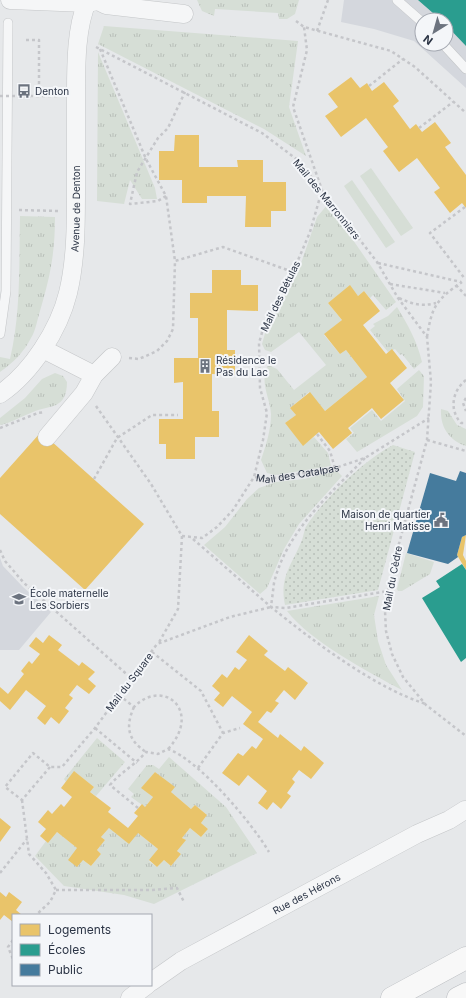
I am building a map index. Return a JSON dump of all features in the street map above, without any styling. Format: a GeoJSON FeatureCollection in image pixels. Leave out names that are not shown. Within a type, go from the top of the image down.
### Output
{"type":"FeatureCollection","features":[{"type":"Feature","properties":{"kind":"highway"},"geometry":{"type":"LineString","coordinates":[[392,998],[466,958]]}},
{"type":"Feature","properties":{"kind":"highway"},"geometry":{"type":"LineString","coordinates":[[458,998],[466,994]]}},
{"type":"Feature","properties":{"kind":"street"},"geometry":{"type":"LineString","coordinates":[[10,0],[98,1],[106,5],[184,14]]}},
{"type":"Feature","properties":{"kind":"street","name":"Avenue de Denton"},"geometry":{"type":"LineString","coordinates":[[0,394],[18,381],[43,349],[66,300],[74,255],[78,40],[87,2]]}},
{"type":"Feature","properties":{"kind":"street"},"geometry":{"type":"LineString","coordinates":[[43,349],[94,375]]}},
{"type":"Feature","properties":{"kind":"street"},"geometry":{"type":"LineString","coordinates":[[47,437],[84,393],[94,375],[112,357]]}},
{"type":"Feature","properties":{"kind":"street","name":"Rue des Hérons"},"geometry":{"type":"LineString","coordinates":[[152,981],[181,961],[417,834],[449,820],[465,810]]}},
{"type":"Feature","properties":{"kind":"street"},"geometry":{"type":"LineString","coordinates":[[130,998],[146,986]]}},
{"type":"Feature","properties":{"kind":"lane"},"geometry":{"type":"LineString","coordinates":[[397,0],[414,15]]}},
{"type":"Feature","properties":{"kind":"lane"},"geometry":{"type":"LineString","coordinates":[[0,334],[6,291],[8,23]]}},
{"type":"Feature","properties":{"kind":"lane"},"geometry":{"type":"LineString","coordinates":[[450,52],[466,69]]}},
{"type":"Feature","properties":{"kind":"path"},"geometry":{"type":"LineString","coordinates":[[317,30],[328,0]]}},
{"type":"Feature","properties":{"kind":"path"},"geometry":{"type":"LineString","coordinates":[[296,21],[304,27],[391,51],[415,67],[466,113]]}},
{"type":"Feature","properties":{"kind":"path"},"geometry":{"type":"LineString","coordinates":[[304,27],[307,50],[293,107],[322,190]]}},
{"type":"Feature","properties":{"kind":"path"},"geometry":{"type":"LineString","coordinates":[[26,40],[39,40],[38,96]]}},
{"type":"Feature","properties":{"kind":"path","name":"Mail des Marronniers"},"geometry":{"type":"LineString","coordinates":[[78,40],[100,49],[262,133],[299,161],[377,262],[398,298],[427,338],[432,382],[430,417]]}},
{"type":"Feature","properties":{"kind":"path"},"geometry":{"type":"LineString","coordinates":[[100,49],[146,159],[166,196],[175,261],[173,329],[167,342],[157,351],[139,359],[112,357]]}},
{"type":"Feature","properties":{"kind":"path"},"geometry":{"type":"LineString","coordinates":[[369,86],[403,59]]}},
{"type":"Feature","properties":{"kind":"path"},"geometry":{"type":"LineString","coordinates":[[166,196],[158,201],[130,204],[137,172],[158,138],[168,128],[185,92]]}},
{"type":"Feature","properties":{"kind":"path"},"geometry":{"type":"LineString","coordinates":[[0,96],[61,96]]}},
{"type":"Feature","properties":{"kind":"path"},"geometry":{"type":"LineString","coordinates":[[419,128],[453,102]]}},
{"type":"Feature","properties":{"kind":"path","name":"Mail des Bétulas"},"geometry":{"type":"LineString","coordinates":[[254,476],[263,440],[267,413],[260,388],[259,343],[265,323],[293,272],[310,232],[322,190]]}},
{"type":"Feature","properties":{"kind":"path"},"geometry":{"type":"LineString","coordinates":[[427,338],[431,314],[436,303],[446,293],[465,279],[430,233],[465,207]]}},
{"type":"Feature","properties":{"kind":"path"},"geometry":{"type":"LineString","coordinates":[[19,210],[56,210]]}},
{"type":"Feature","properties":{"kind":"path"},"geometry":{"type":"LineString","coordinates":[[175,261],[223,247],[293,272]]}},
{"type":"Feature","properties":{"kind":"path"},"geometry":{"type":"LineString","coordinates":[[377,262],[461,282]]}},
{"type":"Feature","properties":{"kind":"path"},"geometry":{"type":"LineString","coordinates":[[390,284],[446,293]]}},
{"type":"Feature","properties":{"kind":"path"},"geometry":{"type":"LineString","coordinates":[[456,286],[466,296]]}},
{"type":"Feature","properties":{"kind":"path"},"geometry":{"type":"LineString","coordinates":[[398,298],[411,304],[425,306],[436,303]]}},
{"type":"Feature","properties":{"kind":"path"},"geometry":{"type":"LineString","coordinates":[[466,380],[454,396],[453,408],[456,418],[461,423],[466,423]]}},
{"type":"Feature","properties":{"kind":"path"},"geometry":{"type":"LineString","coordinates":[[84,393],[98,409],[117,438],[151,484],[182,536],[178,609],[157,644]]}},
{"type":"Feature","properties":{"kind":"path"},"geometry":{"type":"LineString","coordinates":[[466,398],[463,404],[466,411]]}},
{"type":"Feature","properties":{"kind":"path"},"geometry":{"type":"LineString","coordinates":[[0,428],[38,413],[50,412]]}},
{"type":"Feature","properties":{"kind":"path"},"geometry":{"type":"LineString","coordinates":[[94,479],[117,438],[152,415],[178,415]]}},
{"type":"Feature","properties":{"kind":"path","name":"Mail des Catalpas"},"geometry":{"type":"LineString","coordinates":[[182,536],[202,538],[217,527],[233,510],[254,476],[268,479],[336,468],[365,458],[430,417]]}},
{"type":"Feature","properties":{"kind":"path","name":"Mail du Cèdre"},"geometry":{"type":"LineString","coordinates":[[430,417],[427,440],[397,551],[388,591],[385,611],[386,630],[392,654],[402,677],[426,705],[466,736]]}},
{"type":"Feature","properties":{"kind":"path"},"geometry":{"type":"LineString","coordinates":[[317,434],[330,452],[336,468]]}},
{"type":"Feature","properties":{"kind":"path"},"geometry":{"type":"LineString","coordinates":[[427,440],[466,451]]}},
{"type":"Feature","properties":{"kind":"path"},"geometry":{"type":"LineString","coordinates":[[271,607],[274,583],[291,544],[304,524],[365,458]]}},
{"type":"Feature","properties":{"kind":"path"},"geometry":{"type":"LineString","coordinates":[[192,538],[271,607],[353,667],[405,698],[426,705]]}},
{"type":"Feature","properties":{"kind":"path"},"geometry":{"type":"LineString","coordinates":[[0,550],[5,561],[24,583],[131,678]]}},
{"type":"Feature","properties":{"kind":"path","name":"Mail du Square"},"geometry":{"type":"LineString","coordinates":[[50,766],[62,767],[95,728],[157,644],[230,618],[271,607],[286,608],[388,591]]}},
{"type":"Feature","properties":{"kind":"path"},"geometry":{"type":"LineString","coordinates":[[152,652],[201,691],[223,733]]}},
{"type":"Feature","properties":{"kind":"path"},"geometry":{"type":"LineString","coordinates":[[119,695],[134,707]]}},
{"type":"Feature","properties":{"kind":"path"},"geometry":{"type":"LineString","coordinates":[[158,695],[166,696],[179,708],[183,717],[182,728],[178,738],[168,749],[158,754],[146,752],[135,745],[130,736],[130,716],[134,707],[142,699],[158,695]]}},
{"type":"Feature","properties":{"kind":"path"},"geometry":{"type":"LineString","coordinates":[[95,728],[136,763]]}},
{"type":"Feature","properties":{"kind":"path"},"geometry":{"type":"LineString","coordinates":[[198,768],[223,733],[240,728]]}},
{"type":"Feature","properties":{"kind":"path"},"geometry":{"type":"LineString","coordinates":[[168,749],[179,752],[198,768],[249,825],[269,852]]}},
{"type":"Feature","properties":{"kind":"path"},"geometry":{"type":"LineString","coordinates":[[138,808],[110,785],[122,772],[136,763],[146,752]]}},
{"type":"Feature","properties":{"kind":"path"},"geometry":{"type":"LineString","coordinates":[[5,786],[33,753],[50,766],[22,800]]}},
{"type":"Feature","properties":{"kind":"path"},"geometry":{"type":"LineString","coordinates":[[0,786],[5,786],[22,800],[29,854],[46,873],[56,890]]}},
{"type":"Feature","properties":{"kind":"path"},"geometry":{"type":"LineString","coordinates":[[0,873],[27,839]]}},
{"type":"Feature","properties":{"kind":"path"},"geometry":{"type":"LineString","coordinates":[[56,890],[151,890],[177,888],[184,902]]}},
{"type":"Feature","properties":{"kind":"path"},"geometry":{"type":"LineString","coordinates":[[37,914],[50,902],[56,890]]}},
{"type":"Feature","properties":{"kind":"path"},"geometry":{"type":"LineString","coordinates":[[12,942],[8,948],[12,957]]}},
{"type":"Feature","properties":{"kind":"shaded area"},"geometry":{"type":"Polygon","coordinates":[[[344,0],[466,0],[466,88],[426,52],[454,52],[454,12],[414,12],[414,41],[374,29],[341,22],[344,0]]]}},
{"type":"Feature","properties":{"kind":"shaded area","name":"École maternelle Les Sorbiers"},"geometry":{"type":"Polygon","coordinates":[[[0,558],[3,566],[23,587],[51,612],[19,650],[0,650],[0,558]]]}},
{"type":"Feature","properties":{"kind":"green space"},"geometry":{"type":"Polygon","coordinates":[[[197,0],[299,0],[295,14],[287,19],[279,19],[278,13],[215,9],[214,16],[202,11],[197,0]]]}},
{"type":"Feature","properties":{"kind":"green space"},"geometry":{"type":"Polygon","coordinates":[[[104,26],[298,41],[289,107],[306,156],[264,129],[98,44],[104,26]]]}},
{"type":"Feature","properties":{"kind":"green space"},"geometry":{"type":"Polygon","coordinates":[[[98,52],[155,188],[157,199],[142,199],[130,180],[124,204],[97,201],[98,52]]]}},
{"type":"Feature","properties":{"kind":"green space"},"geometry":{"type":"Polygon","coordinates":[[[371,168],[413,228],[401,236],[360,176],[371,168]]]}},
{"type":"Feature","properties":{"kind":"green space"},"geometry":{"type":"Polygon","coordinates":[[[352,180],[395,242],[386,248],[344,186],[352,180]]]}},
{"type":"Feature","properties":{"kind":"green space"},"geometry":{"type":"Polygon","coordinates":[[[328,204],[396,302],[386,310],[373,295],[370,298],[364,291],[358,296],[350,286],[328,303],[342,320],[324,335],[340,354],[346,350],[367,377],[325,411],[309,392],[290,408],[296,415],[285,423],[303,445],[314,437],[328,453],[331,466],[275,475],[267,473],[261,460],[268,437],[271,420],[265,383],[268,365],[277,369],[294,390],[326,365],[299,332],[271,352],[265,350],[262,344],[266,330],[299,269],[317,217],[328,204]]]}},
{"type":"Feature","properties":{"kind":"green space"},"geometry":{"type":"Polygon","coordinates":[[[20,216],[55,217],[53,254],[47,287],[33,335],[18,357],[0,372],[0,357],[10,359],[14,342],[19,288],[20,216]]]}},
{"type":"Feature","properties":{"kind":"green space"},"geometry":{"type":"Polygon","coordinates":[[[397,307],[412,333],[420,354],[422,362],[414,369],[402,354],[400,355],[395,349],[388,352],[370,330],[375,326],[373,324],[388,316],[397,307]]]}},
{"type":"Feature","properties":{"kind":"green space"},"geometry":{"type":"Polygon","coordinates":[[[419,370],[424,376],[423,407],[417,416],[357,452],[346,439],[354,433],[350,428],[372,410],[381,421],[405,401],[397,389],[419,370]]]}},
{"type":"Feature","properties":{"kind":"green space"},"geometry":{"type":"Polygon","coordinates":[[[55,373],[63,376],[67,382],[64,398],[60,402],[51,407],[33,412],[0,425],[0,418],[25,398],[42,379],[55,373]]]}},
{"type":"Feature","properties":{"kind":"green space"},"geometry":{"type":"Polygon","coordinates":[[[441,409],[448,411],[457,425],[466,429],[466,446],[455,440],[447,432],[442,422],[441,409]]]}},
{"type":"Feature","properties":{"kind":"green space"},"geometry":{"type":"Polygon","coordinates":[[[393,445],[415,452],[378,590],[285,605],[285,579],[307,525],[324,503],[346,480],[370,460],[393,445]]]}},
{"type":"Feature","properties":{"kind":"green space"},"geometry":{"type":"Polygon","coordinates":[[[337,471],[342,476],[299,524],[284,549],[267,588],[260,594],[204,545],[225,527],[247,499],[259,488],[276,482],[304,479],[337,471]]]}},
{"type":"Feature","properties":{"kind":"green space"},"geometry":{"type":"Polygon","coordinates":[[[406,553],[434,562],[430,574],[402,591],[398,591],[397,589],[406,553]]]}},
{"type":"Feature","properties":{"kind":"green space"},"geometry":{"type":"Polygon","coordinates":[[[379,596],[374,615],[378,641],[386,665],[402,690],[340,655],[310,633],[287,611],[379,596]]]}},
{"type":"Feature","properties":{"kind":"green space"},"geometry":{"type":"Polygon","coordinates":[[[97,738],[125,762],[96,796],[90,792],[94,787],[75,772],[66,782],[64,779],[97,738]]]}},
{"type":"Feature","properties":{"kind":"green space"},"geometry":{"type":"Polygon","coordinates":[[[169,757],[226,807],[257,853],[154,904],[124,895],[64,886],[35,856],[46,841],[48,843],[57,832],[77,848],[83,860],[91,866],[101,854],[97,850],[105,840],[101,837],[109,828],[138,833],[158,849],[149,861],[157,867],[164,860],[171,866],[181,854],[177,851],[185,840],[182,838],[190,828],[201,837],[208,829],[201,823],[207,815],[195,805],[191,809],[171,792],[174,787],[155,772],[142,788],[153,797],[145,807],[131,797],[134,794],[128,789],[147,765],[153,765],[159,769],[169,757]]]}},
{"type":"Feature","properties":{"kind":"building: Logements"},"geometry":{"type":"Polygon","coordinates":[[[351,77],[360,88],[367,83],[372,91],[384,82],[399,101],[393,106],[410,129],[416,124],[422,132],[435,122],[451,143],[445,147],[466,175],[466,208],[462,203],[450,213],[434,192],[440,188],[417,158],[399,172],[383,151],[388,147],[366,118],[341,137],[325,116],[338,107],[328,94],[351,77]]]}},
{"type":"Feature","properties":{"kind":"building: Logements"},"geometry":{"type":"Polygon","coordinates":[[[175,135],[199,135],[199,167],[238,167],[237,160],[263,160],[263,182],[286,182],[286,211],[271,211],[271,227],[245,227],[246,196],[207,196],[207,203],[182,203],[182,180],[159,180],[159,151],[174,151],[175,135]]]}},
{"type":"Feature","properties":{"kind":"building: Logements","name":"Résidence le Pas du Lac"},"geometry":{"type":"Polygon","coordinates":[[[212,270],[241,270],[241,285],[258,285],[258,311],[227,310],[227,350],[235,350],[235,375],[212,374],[212,411],[219,411],[219,437],[195,437],[195,459],[166,459],[166,444],[159,444],[159,419],[183,419],[183,382],[174,383],[174,358],[198,358],[198,318],[190,318],[190,293],[212,293],[212,270]]]}},
{"type":"Feature","properties":{"kind":"building: Logements"},"geometry":{"type":"Polygon","coordinates":[[[350,285],[358,296],[364,291],[380,311],[363,325],[386,354],[392,349],[407,368],[390,383],[404,400],[381,419],[372,408],[348,428],[352,433],[333,449],[319,432],[303,446],[285,423],[296,415],[290,408],[310,392],[325,411],[367,377],[346,350],[340,354],[324,334],[342,320],[328,303],[350,285]]]}},
{"type":"Feature","properties":{"kind":"building: Logements"},"geometry":{"type":"Polygon","coordinates":[[[41,432],[144,524],[85,590],[0,514],[0,478],[41,432]]]}},
{"type":"Feature","properties":{"kind":"building: Logements"},"geometry":{"type":"Polygon","coordinates":[[[466,535],[463,555],[466,561],[466,570],[457,555],[462,537],[466,535]]]}},
{"type":"Feature","properties":{"kind":"building: Logements"},"geometry":{"type":"Polygon","coordinates":[[[49,635],[62,645],[58,650],[79,666],[82,662],[95,672],[88,679],[96,686],[89,694],[77,685],[69,695],[73,698],[65,708],[69,711],[59,724],[51,717],[45,725],[37,718],[46,706],[26,690],[10,710],[0,701],[0,687],[8,694],[24,674],[21,671],[29,661],[32,664],[40,654],[29,646],[36,637],[43,643],[49,635]]]}},
{"type":"Feature","properties":{"kind":"building: Logements"},"geometry":{"type":"Polygon","coordinates":[[[249,635],[268,651],[264,655],[285,671],[288,667],[308,683],[295,700],[284,690],[275,701],[279,703],[271,713],[267,711],[258,722],[278,738],[280,734],[301,751],[304,746],[324,763],[311,779],[299,770],[292,779],[295,782],[287,793],[291,796],[281,809],[273,802],[267,810],[258,803],[267,791],[248,775],[239,786],[222,773],[238,753],[243,756],[252,746],[256,749],[263,739],[243,724],[252,712],[232,696],[223,707],[214,700],[220,693],[212,686],[222,674],[227,678],[235,667],[239,670],[247,660],[236,652],[249,635]]]}},
{"type":"Feature","properties":{"kind":"building: Logements"},"geometry":{"type":"Polygon","coordinates":[[[74,771],[94,787],[90,792],[111,808],[108,812],[128,828],[138,816],[134,813],[142,804],[145,807],[153,797],[141,788],[155,772],[175,787],[171,792],[191,809],[195,805],[207,815],[201,823],[208,829],[201,837],[190,828],[182,838],[186,840],[177,851],[181,854],[171,866],[164,860],[157,867],[149,860],[158,849],[138,833],[129,844],[109,828],[101,837],[105,840],[97,850],[101,854],[91,866],[83,860],[77,867],[68,860],[77,848],[57,832],[48,843],[40,836],[46,829],[38,822],[48,810],[52,814],[61,804],[64,807],[72,797],[61,788],[74,771]]]}},
{"type":"Feature","properties":{"kind":"building: Logements"},"geometry":{"type":"Polygon","coordinates":[[[0,818],[11,827],[0,842],[0,818]]]}},
{"type":"Feature","properties":{"kind":"building: Logements"},"geometry":{"type":"Polygon","coordinates":[[[0,892],[6,897],[9,892],[22,902],[16,910],[21,914],[12,914],[12,921],[4,915],[0,920],[0,892]]]}},
{"type":"Feature","properties":{"kind":"building: Écoles"},"geometry":{"type":"Polygon","coordinates":[[[418,0],[466,0],[466,46],[454,33],[454,12],[432,12],[418,0]]]}},
{"type":"Feature","properties":{"kind":"building: Écoles"},"geometry":{"type":"Polygon","coordinates":[[[462,564],[466,570],[466,658],[461,662],[422,598],[440,587],[436,581],[462,564]]]}},
{"type":"Feature","properties":{"kind":"building: Public","name":"Maison de quartier Henri Matisse"},"geometry":{"type":"Polygon","coordinates":[[[460,471],[466,473],[466,535],[462,537],[457,555],[458,557],[448,564],[407,553],[430,473],[456,481],[460,471]]]}},
{"type":"Feature","properties":{"kind":"place","name":"Denton"},"geometry":{"type":"Point","coordinates":[24,91]}},
{"type":"Feature","properties":{"kind":"place","name":"Résidence le Pas du Lac"},"geometry":{"type":"Point","coordinates":[205,366]}},
{"type":"Feature","properties":{"kind":"place","name":"Maison de quartier Henri Matisse"},"geometry":{"type":"Point","coordinates":[441,520]}},
{"type":"Feature","properties":{"kind":"place","name":"École maternelle Les Sorbiers"},"geometry":{"type":"Point","coordinates":[19,599]}}]}
